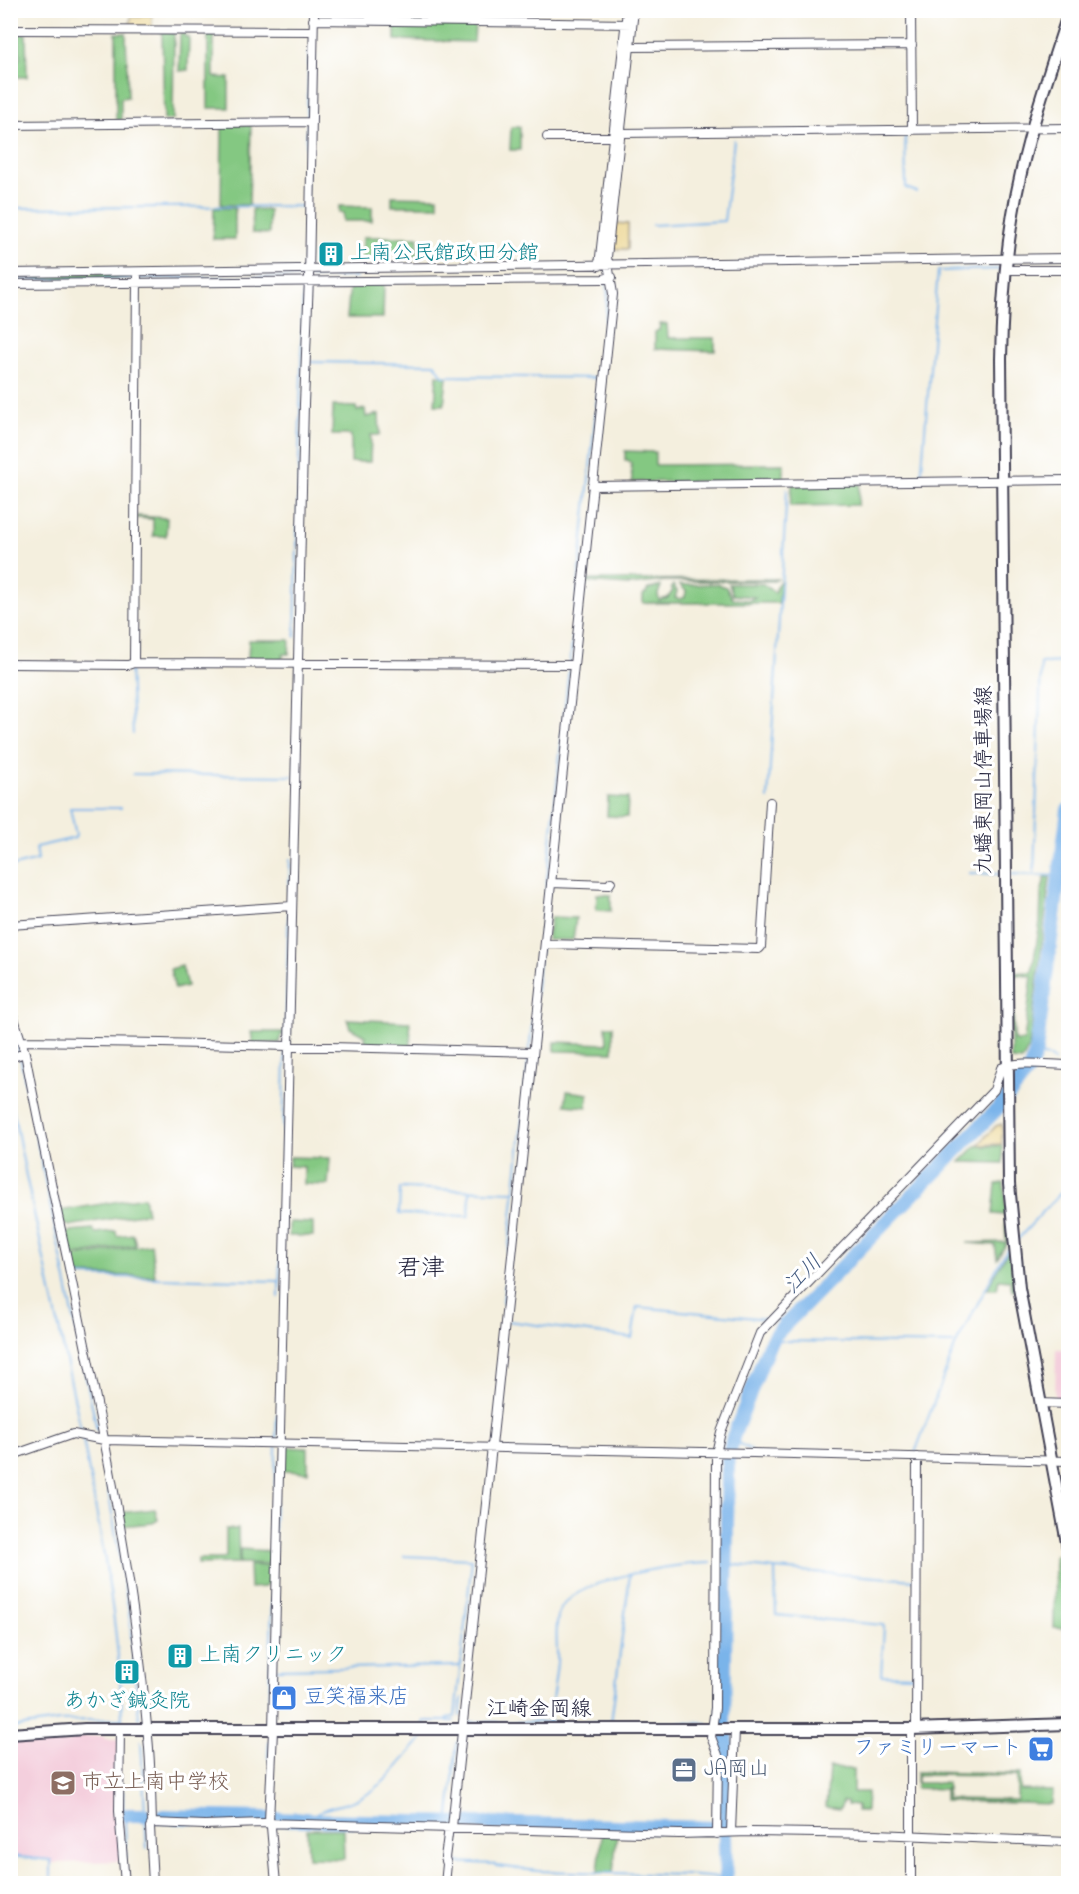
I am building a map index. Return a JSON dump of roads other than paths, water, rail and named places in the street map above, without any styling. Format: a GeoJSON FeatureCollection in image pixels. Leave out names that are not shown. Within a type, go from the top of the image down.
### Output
{"type":"FeatureCollection","features":[{"type":"Feature","properties":{"kind":"main road","name":"九蟠東岡山停車場線"},"geometry":{"type":"LineString","coordinates":[[1068,15],[1032,128],[1020,175],[1007,265],[1002,324],[1006,1070],[1009,1184],[1016,1263],[1068,1548]]}},
{"type":"Feature","properties":{"kind":"main road","name":"江崎金岡線"},"geometry":{"type":"LineString","coordinates":[[10,1734],[54,1730],[120,1729],[914,1729],[1068,1724]]}},
{"type":"Feature","properties":{"kind":"street"},"geometry":{"type":"LineString","coordinates":[[276,1884],[269,1821],[273,1730],[277,1444],[296,664],[309,276],[311,31],[314,10]]}},
{"type":"Feature","properties":{"kind":"street"},"geometry":{"type":"LineString","coordinates":[[618,136],[630,48],[627,10]]}},
{"type":"Feature","properties":{"kind":"street"},"geometry":{"type":"LineString","coordinates":[[445,1884],[447,1864],[445,1857],[452,1825],[463,1730],[530,1052],[551,883],[571,665],[613,294],[602,272],[607,257],[629,24],[634,10]]}},
{"type":"Feature","properties":{"kind":"street"},"geometry":{"type":"LineString","coordinates":[[911,10],[912,128]]}},
{"type":"Feature","properties":{"kind":"street"},"geometry":{"type":"LineString","coordinates":[[313,20],[629,24]]}},
{"type":"Feature","properties":{"kind":"street"},"geometry":{"type":"LineString","coordinates":[[10,30],[311,31]]}},
{"type":"Feature","properties":{"kind":"street"},"geometry":{"type":"LineString","coordinates":[[630,48],[910,45]]}},
{"type":"Feature","properties":{"kind":"street"},"geometry":{"type":"LineString","coordinates":[[10,124],[309,122]]}},
{"type":"Feature","properties":{"kind":"street"},"geometry":{"type":"LineString","coordinates":[[547,137],[912,128],[1068,128]]}},
{"type":"Feature","properties":{"kind":"street"},"geometry":{"type":"LineString","coordinates":[[10,273],[137,277],[602,272],[1007,265],[1068,258]]}},
{"type":"Feature","properties":{"kind":"street"},"geometry":{"type":"LineString","coordinates":[[1007,265],[1068,270]]}},
{"type":"Feature","properties":{"kind":"street"},"geometry":{"type":"LineString","coordinates":[[10,284],[137,277],[602,272]]}},
{"type":"Feature","properties":{"kind":"street"},"geometry":{"type":"LineString","coordinates":[[134,663],[137,277]]}},
{"type":"Feature","properties":{"kind":"street"},"geometry":{"type":"LineString","coordinates":[[592,486],[1068,480]]}},
{"type":"Feature","properties":{"kind":"street"},"geometry":{"type":"LineString","coordinates":[[10,664],[571,665]]}},
{"type":"Feature","properties":{"kind":"street"},"geometry":{"type":"LineString","coordinates":[[544,944],[759,949],[761,947],[770,802]]}},
{"type":"Feature","properties":{"kind":"street"},"geometry":{"type":"LineString","coordinates":[[551,883],[609,885],[611,882]]}},
{"type":"Feature","properties":{"kind":"street"},"geometry":{"type":"LineString","coordinates":[[10,926],[290,906]]}},
{"type":"Feature","properties":{"kind":"street"},"geometry":{"type":"LineString","coordinates":[[10,1006],[22,1041],[19,1055],[93,1383],[130,1586],[147,1729],[153,1823],[150,1827],[153,1884]]}},
{"type":"Feature","properties":{"kind":"street"},"geometry":{"type":"LineString","coordinates":[[22,1041],[530,1052]]}},
{"type":"Feature","properties":{"kind":"street"},"geometry":{"type":"LineString","coordinates":[[717,1830],[718,1755],[711,1737],[714,1730],[718,1453],[720,1432],[760,1333],[994,1090],[1001,1068],[1006,1070],[1022,1064],[1068,1065]]}},
{"type":"Feature","properties":{"kind":"street"},"geometry":{"type":"LineString","coordinates":[[1040,1403],[1068,1404]]}},
{"type":"Feature","properties":{"kind":"street"},"geometry":{"type":"LineString","coordinates":[[10,1456],[73,1434],[104,1440],[1068,1461]]}},
{"type":"Feature","properties":{"kind":"street"},"geometry":{"type":"LineString","coordinates":[[911,1884],[917,1457]]}},
{"type":"Feature","properties":{"kind":"street"},"geometry":{"type":"LineString","coordinates":[[120,1729],[119,1812],[125,1884]]}},
{"type":"Feature","properties":{"kind":"street"},"geometry":{"type":"LineString","coordinates":[[731,1832],[734,1729]]}},
{"type":"Feature","properties":{"kind":"street"},"geometry":{"type":"LineString","coordinates":[[153,1823],[269,1821],[378,1827],[452,1825],[717,1830],[1068,1842]]}},
{"type":"Feature","properties":{"kind":"waterway"},"geometry":{"type":"LineString","coordinates":[[307,119],[309,52]]}},
{"type":"Feature","properties":{"kind":"waterway"},"geometry":{"type":"LineString","coordinates":[[304,265],[307,124]]}},
{"type":"Feature","properties":{"kind":"waterway"},"geometry":{"type":"LineString","coordinates":[[905,133],[906,188],[917,192]]}},
{"type":"Feature","properties":{"kind":"waterway"},"geometry":{"type":"LineString","coordinates":[[652,225],[724,221],[734,140]]}},
{"type":"Feature","properties":{"kind":"waterway"},"geometry":{"type":"LineString","coordinates":[[10,208],[305,206]]}},
{"type":"Feature","properties":{"kind":"waterway"},"geometry":{"type":"LineString","coordinates":[[921,480],[938,271],[1001,269]]}},
{"type":"Feature","properties":{"kind":"waterway"},"geometry":{"type":"LineString","coordinates":[[139,278],[356,277]]}},
{"type":"Feature","properties":{"kind":"waterway"},"geometry":{"type":"LineString","coordinates":[[10,280],[134,278]]}},
{"type":"Feature","properties":{"kind":"waterway"},"geometry":{"type":"LineString","coordinates":[[570,663],[608,293],[605,281]]}},
{"type":"Feature","properties":{"kind":"waterway"},"geometry":{"type":"LineString","coordinates":[[295,637],[303,286]]}},
{"type":"Feature","properties":{"kind":"waterway"},"geometry":{"type":"LineString","coordinates":[[309,362],[435,364],[443,376],[599,378]]}},
{"type":"Feature","properties":{"kind":"waterway"},"geometry":{"type":"LineString","coordinates":[[768,799],[787,489]]}},
{"type":"Feature","properties":{"kind":"waterway"},"geometry":{"type":"LineString","coordinates":[[1060,876],[1034,875],[1041,663],[1068,662]]}},
{"type":"Feature","properties":{"kind":"waterway"},"geometry":{"type":"LineString","coordinates":[[130,668],[133,734]]}},
{"type":"Feature","properties":{"kind":"waterway"},"geometry":{"type":"LineString","coordinates":[[503,1304],[569,668]]}},
{"type":"Feature","properties":{"kind":"waterway"},"geometry":{"type":"LineString","coordinates":[[133,774],[292,776]]}},
{"type":"Feature","properties":{"kind":"waterway"},"geometry":{"type":"LineString","coordinates":[[10,867],[38,860],[36,847],[75,838],[70,808],[121,808]]}},
{"type":"Feature","properties":{"kind":"waterway","name":"江川"},"geometry":{"type":"LineString","coordinates":[[725,1830],[727,1740],[724,1723],[728,1459],[733,1437],[775,1335],[1003,1103],[1029,1070],[1036,1052],[1068,810]]}},
{"type":"Feature","properties":{"kind":"waterway"},"geometry":{"type":"LineString","coordinates":[[279,1297],[290,859]]}},
{"type":"Feature","properties":{"kind":"waterway"},"geometry":{"type":"LineString","coordinates":[[969,873],[1001,874]]}},
{"type":"Feature","properties":{"kind":"waterway"},"geometry":{"type":"LineString","coordinates":[[1010,874],[1034,875]]}},
{"type":"Feature","properties":{"kind":"waterway"},"geometry":{"type":"LineString","coordinates":[[10,1024],[19,1051],[97,1430]]}},
{"type":"Feature","properties":{"kind":"waterway"},"geometry":{"type":"LineString","coordinates":[[1035,1055],[1050,1057],[1054,1061]]}},
{"type":"Feature","properties":{"kind":"waterway"},"geometry":{"type":"LineString","coordinates":[[10,1095],[82,1434]]}},
{"type":"Feature","properties":{"kind":"waterway"},"geometry":{"type":"LineString","coordinates":[[1017,1240],[1068,1185]]}},
{"type":"Feature","properties":{"kind":"waterway"},"geometry":{"type":"LineString","coordinates":[[470,1190],[469,1216],[399,1214],[400,1188],[514,1192]]}},
{"type":"Feature","properties":{"kind":"waterway"},"geometry":{"type":"LineString","coordinates":[[915,1453],[955,1346],[1009,1249]]}},
{"type":"Feature","properties":{"kind":"waterway"},"geometry":{"type":"LineString","coordinates":[[73,1276],[280,1281]]}},
{"type":"Feature","properties":{"kind":"waterway"},"geometry":{"type":"LineString","coordinates":[[508,1321],[632,1338],[637,1307],[768,1319]]}},
{"type":"Feature","properties":{"kind":"waterway"},"geometry":{"type":"LineString","coordinates":[[777,1320],[789,1321]]}},
{"type":"Feature","properties":{"kind":"waterway"},"geometry":{"type":"LineString","coordinates":[[771,1341],[783,1341]]}},
{"type":"Feature","properties":{"kind":"waterway"},"geometry":{"type":"LineString","coordinates":[[786,1341],[953,1344]]}},
{"type":"Feature","properties":{"kind":"waterway"},"geometry":{"type":"LineString","coordinates":[[276,1441],[277,1414]]}},
{"type":"Feature","properties":{"kind":"waterway"},"geometry":{"type":"LineString","coordinates":[[83,1439],[113,1615],[122,1721]]}},
{"type":"Feature","properties":{"kind":"waterway"},"geometry":{"type":"LineString","coordinates":[[732,1440],[751,1450]]}},
{"type":"Feature","properties":{"kind":"waterway"},"geometry":{"type":"LineString","coordinates":[[269,1717],[276,1447]]}},
{"type":"Feature","properties":{"kind":"waterway"},"geometry":{"type":"LineString","coordinates":[[101,1449],[129,1612],[139,1718]]}},
{"type":"Feature","properties":{"kind":"waterway"},"geometry":{"type":"LineString","coordinates":[[404,1556],[472,1559],[455,1717],[447,1718],[448,1721]]}},
{"type":"Feature","properties":{"kind":"waterway"},"geometry":{"type":"LineString","coordinates":[[549,1723],[557,1663],[556,1631],[559,1613],[567,1601],[583,1590],[627,1575],[675,1566],[711,1563]]}},
{"type":"Feature","properties":{"kind":"waterway","name":"江川"},"geometry":{"type":"LineString","coordinates":[[720,1563],[727,1563]]}},
{"type":"Feature","properties":{"kind":"waterway"},"geometry":{"type":"LineString","coordinates":[[727,1564],[775,1569],[776,1615],[883,1625],[881,1675],[914,1676]]}},
{"type":"Feature","properties":{"kind":"waterway"},"geometry":{"type":"LineString","coordinates":[[775,1569],[915,1580]]}},
{"type":"Feature","properties":{"kind":"waterway"},"geometry":{"type":"LineString","coordinates":[[611,1723],[630,1574]]}},
{"type":"Feature","properties":{"kind":"waterway"},"geometry":{"type":"LineString","coordinates":[[276,1669],[459,1666]]}},
{"type":"Feature","properties":{"kind":"waterway"},"geometry":{"type":"LineString","coordinates":[[460,1716],[462,1698]]}},
{"type":"Feature","properties":{"kind":"waterway"},"geometry":{"type":"LineString","coordinates":[[10,1728],[59,1721],[122,1719]]}},
{"type":"Feature","properties":{"kind":"waterway"},"geometry":{"type":"LineString","coordinates":[[424,1725],[424,1721],[454,1721]]}},
{"type":"Feature","properties":{"kind":"waterway"},"geometry":{"type":"LineString","coordinates":[[470,1722],[707,1723]]}},
{"type":"Feature","properties":{"kind":"waterway","name":"江川"},"geometry":{"type":"LineString","coordinates":[[717,1722],[724,1723]]}},
{"type":"Feature","properties":{"kind":"waterway"},"geometry":{"type":"LineString","coordinates":[[294,1812],[315,1814],[351,1802],[371,1792],[387,1778],[422,1737]]}},
{"type":"Feature","properties":{"kind":"waterway"},"geometry":{"type":"LineString","coordinates":[[141,1741],[147,1849]]}},
{"type":"Feature","properties":{"kind":"waterway"},"geometry":{"type":"LineString","coordinates":[[268,1758],[269,1742]]}},
{"type":"Feature","properties":{"kind":"waterway"},"geometry":{"type":"LineString","coordinates":[[448,1825],[457,1742]]}},
{"type":"Feature","properties":{"kind":"waterway"},"geometry":{"type":"LineString","coordinates":[[123,1792],[123,1809],[127,1815],[125,1822],[126,1857]]}},
{"type":"Feature","properties":{"kind":"waterway"},"geometry":{"type":"LineString","coordinates":[[159,1810],[266,1812]]}},
{"type":"Feature","properties":{"kind":"waterway"},"geometry":{"type":"LineString","coordinates":[[127,1815],[147,1815]]}},
{"type":"Feature","properties":{"kind":"waterway"},"geometry":{"type":"LineString","coordinates":[[161,1817],[725,1828]]}},
{"type":"Feature","properties":{"kind":"waterway","name":"江川"},"geometry":{"type":"LineString","coordinates":[[725,1836],[726,1884]]}},
{"type":"Feature","properties":{"kind":"waterway"},"geometry":{"type":"LineString","coordinates":[[10,1856],[51,1860],[51,1884]]}},
{"type":"Feature","properties":{"kind":"waterway"},"geometry":{"type":"LineString","coordinates":[[451,1862],[495,1864],[496,1866],[538,1871],[721,1878]]}},
{"type":"Feature","properties":{"kind":"place","name":"上南公民館政田分館"},"geometry":{"type":"Point","coordinates":[331,254]}},
{"type":"Feature","properties":{"kind":"place","name":"上南クリニック"},"geometry":{"type":"Point","coordinates":[180,1656]}},
{"type":"Feature","properties":{"kind":"place","name":"あかぎ鍼灸院"},"geometry":{"type":"Point","coordinates":[127,1672]}},
{"type":"Feature","properties":{"kind":"place","name":"豆笑福来店"},"geometry":{"type":"Point","coordinates":[284,1698]}},
{"type":"Feature","properties":{"kind":"place","name":"ファミリーマート"},"geometry":{"type":"Point","coordinates":[1041,1749]}},
{"type":"Feature","properties":{"kind":"place","name":"JA岡山"},"geometry":{"type":"Point","coordinates":[684,1770]}},
{"type":"Feature","properties":{"kind":"place","name":"市立上南中学校"},"geometry":{"type":"Point","coordinates":[63,1783]}},
{"type":"Feature","properties":{"kind":"district","name":"君津"},"geometry":{"type":"Point","coordinates":[421,1269]}}]}
